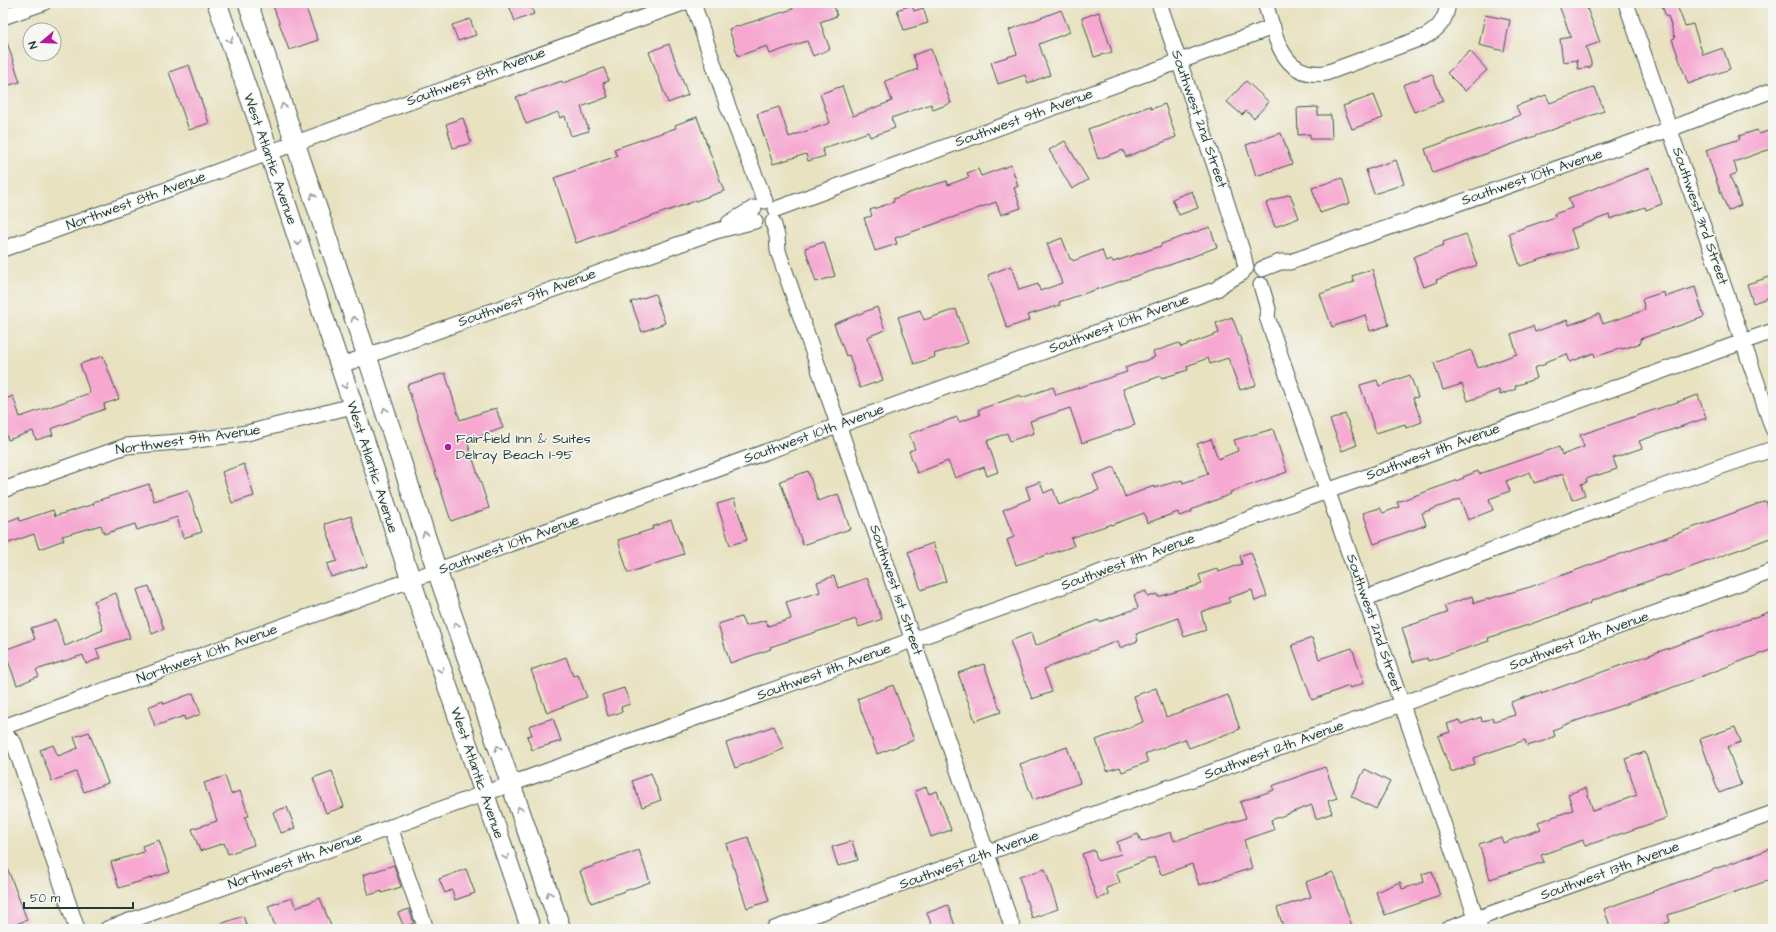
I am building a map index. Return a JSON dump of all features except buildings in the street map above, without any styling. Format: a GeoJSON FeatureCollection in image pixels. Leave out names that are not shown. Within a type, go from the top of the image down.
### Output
{"type":"FeatureCollection","features":[{"type":"Feature","properties":{"kind":"main road","name":"West Atlantic Avenue"},"geometry":{"type":"LineString","coordinates":[[217,3],[269,152],[410,580],[531,929]]}},
{"type":"Feature","properties":{"kind":"main road","name":"West Atlantic Avenue"},"geometry":{"type":"LineString","coordinates":[[248,3],[367,356],[437,571],[561,929]]}},
{"type":"Feature","properties":{"kind":"street"},"geometry":{"type":"LineString","coordinates":[[3,18],[43,3]]}},
{"type":"Feature","properties":{"kind":"street","name":"Southwest 8th Avenue"},"geometry":{"type":"LineString","coordinates":[[269,152],[295,144],[370,115],[683,3]]}},
{"type":"Feature","properties":{"kind":"street","name":"Southwest 1st Street"},"geometry":{"type":"LineString","coordinates":[[693,3],[727,104],[748,155],[748,179],[763,213],[771,242],[778,251],[840,425],[1014,929]]}},
{"type":"Feature","properties":{"kind":"street","name":"Southwest 2nd Street"},"geometry":{"type":"LineString","coordinates":[[1159,3],[1237,235],[1247,246],[1253,276],[1268,309],[1267,317],[1366,598],[1478,924]]}},
{"type":"Feature","properties":{"kind":"street"},"geometry":{"type":"LineString","coordinates":[[1265,3],[1284,55],[1294,68],[1304,73],[1320,74],[1424,37],[1434,32],[1444,19],[1448,3]]}},
{"type":"Feature","properties":{"kind":"street","name":"Southwest 3rd Street"},"geometry":{"type":"LineString","coordinates":[[1626,3],[1773,429]]}},
{"type":"Feature","properties":{"kind":"street","name":"Southwest 9th Avenue"},"geometry":{"type":"LineString","coordinates":[[339,366],[716,231],[1273,27]]}},
{"type":"Feature","properties":{"kind":"street","name":"Southwest 10th Avenue"},"geometry":{"type":"LineString","coordinates":[[410,580],[1217,289],[1224,283],[1285,267],[1290,262],[1670,129],[1773,90]]}},
{"type":"Feature","properties":{"kind":"street","name":"Northwest 8th Avenue"},"geometry":{"type":"LineString","coordinates":[[3,249],[269,152]]}},
{"type":"Feature","properties":{"kind":"street","name":"Southwest 11th Avenue"},"geometry":{"type":"LineString","coordinates":[[484,794],[1773,331]]}},
{"type":"Feature","properties":{"kind":"street","name":"Northwest 9th Avenue"},"geometry":{"type":"LineString","coordinates":[[3,490],[126,446],[190,441],[247,433],[352,406]]}},
{"type":"Feature","properties":{"kind":"street"},"geometry":{"type":"LineString","coordinates":[[1366,598],[1566,521],[1708,470],[1773,449]]}},
{"type":"Feature","properties":{"kind":"street","name":"Southwest 12th Avenue"},"geometry":{"type":"LineString","coordinates":[[774,929],[1773,571]]}},
{"type":"Feature","properties":{"kind":"street","name":"Northwest 10th Avenue"},"geometry":{"type":"LineString","coordinates":[[3,727],[410,580]]}},
{"type":"Feature","properties":{"kind":"street"},"geometry":{"type":"LineString","coordinates":[[3,732],[14,743],[78,929]]}},
{"type":"Feature","properties":{"kind":"street","name":"Northwest 11th Avenue"},"geometry":{"type":"LineString","coordinates":[[107,929],[484,794]]}},
{"type":"Feature","properties":{"kind":"street","name":"Southwest 13th Avenue"},"geometry":{"type":"LineString","coordinates":[[1448,929],[1478,924],[1773,813]]}},
{"type":"Feature","properties":{"kind":"street"},"geometry":{"type":"LineString","coordinates":[[390,827],[426,929]]}},
{"type":"Feature","properties":{"kind":"place","name":"Fairfield Inn & Suites Delray Beach I-95"},"geometry":{"type":"Point","coordinates":[448,447]}}]}
